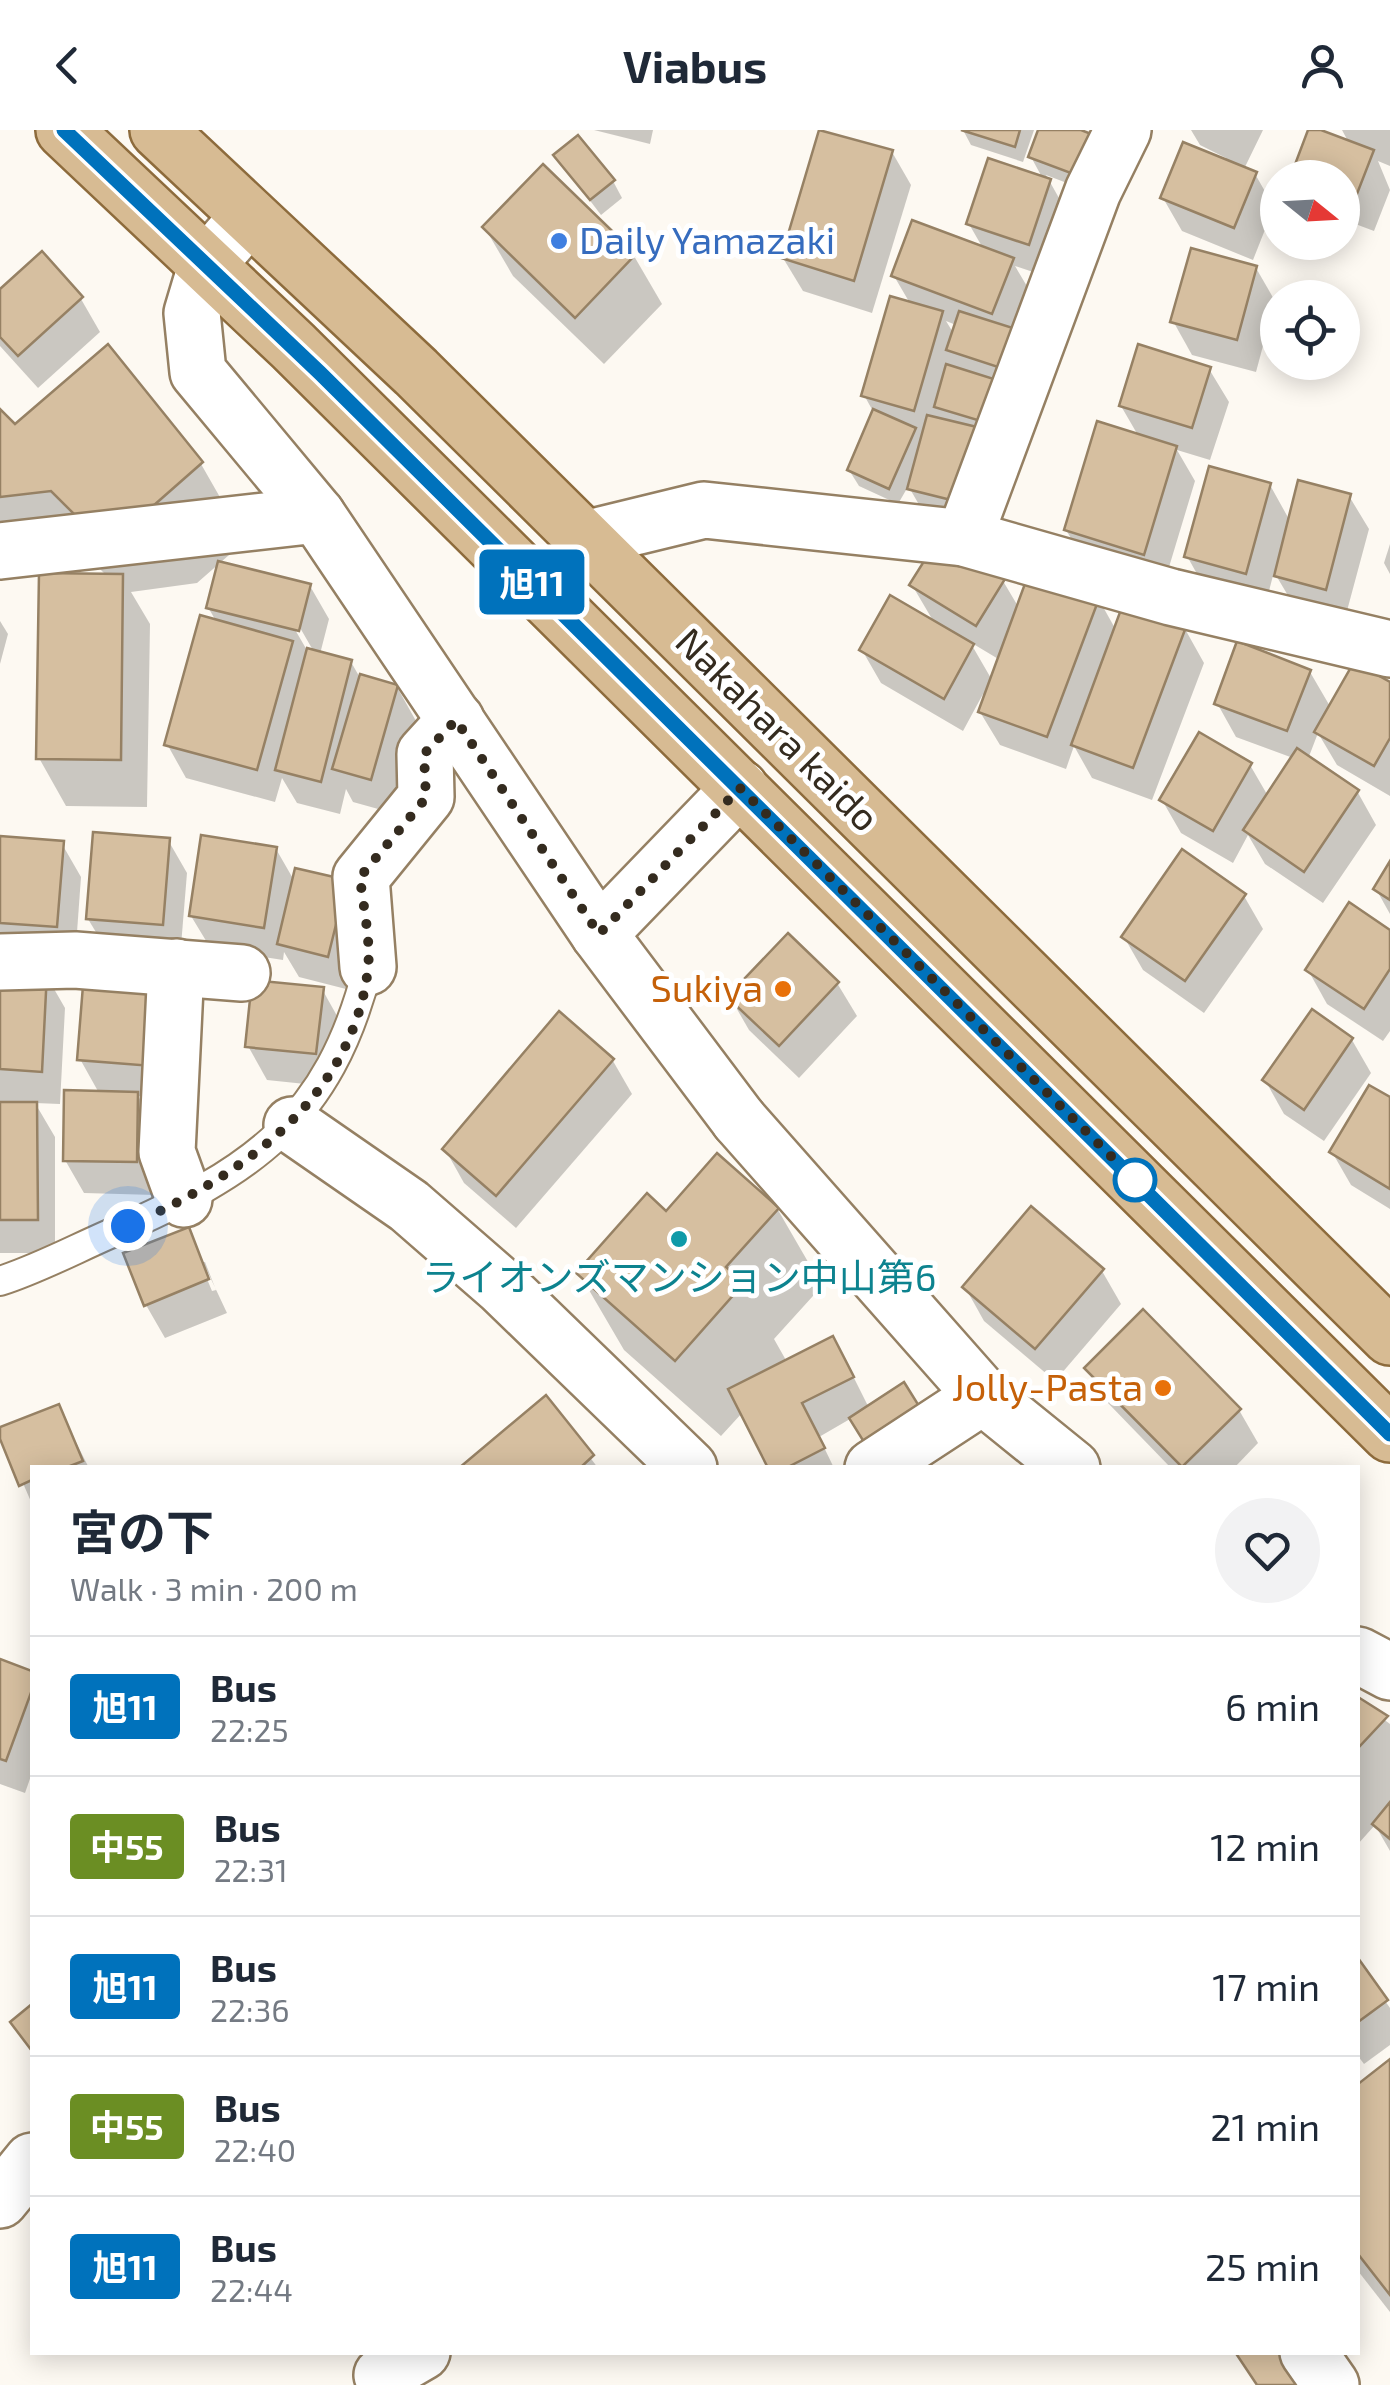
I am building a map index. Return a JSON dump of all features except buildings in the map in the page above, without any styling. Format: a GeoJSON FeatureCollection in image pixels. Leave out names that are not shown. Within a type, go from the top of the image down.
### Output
{"type":"FeatureCollection","features":[{"type":"Feature","properties":{"kind":"main road","name":"Nakahara kaido"},"geometry":{"type":"LineString","coordinates":[[64,130],[740,788],[1390,1434]]}},
{"type":"Feature","properties":{"kind":"main road","name":"Nakahara kaido"},"geometry":{"type":"LineString","coordinates":[[158,130],[585,539],[1390,1338]]}},
{"type":"Feature","properties":{"kind":"street"},"geometry":{"type":"LineString","coordinates":[[964,538],[1094,191],[1123,130]]}},
{"type":"Feature","properties":{"kind":"street"},"geometry":{"type":"LineString","coordinates":[[250,216],[206,266],[192,313],[198,372],[317,515],[599,934],[739,1120],[983,1396],[1068,1465]]}},
{"type":"Feature","properties":{"kind":"street"},"geometry":{"type":"LineString","coordinates":[[585,539],[704,510],[964,538],[1171,597],[1390,648]]}},
{"type":"Feature","properties":{"kind":"street"},"geometry":{"type":"LineString","coordinates":[[0,551],[317,515]]}},
{"type":"Feature","properties":{"kind":"street"},"geometry":{"type":"LineString","coordinates":[[368,967],[360,877],[426,798],[424,754],[456,720]]}},
{"type":"Feature","properties":{"kind":"street"},"geometry":{"type":"LineString","coordinates":[[599,934],[740,788]]}},
{"type":"Feature","properties":{"kind":"street"},"geometry":{"type":"LineString","coordinates":[[0,962],[76,960],[242,973]]}},
{"type":"Feature","properties":{"kind":"street"},"geometry":{"type":"LineString","coordinates":[[176,968],[168,1152],[184,1199]]}},
{"type":"Feature","properties":{"kind":"street"},"geometry":{"type":"LineString","coordinates":[[292,1125],[435,1230],[686,1465]]}},
{"type":"Feature","properties":{"kind":"street"},"geometry":{"type":"LineString","coordinates":[[878,1465],[983,1396]]}},
{"type":"Feature","properties":{"kind":"street"},"geometry":{"type":"LineString","coordinates":[[1360,1656],[1390,1672]]}},
{"type":"Feature","properties":{"kind":"street"},"geometry":{"type":"LineString","coordinates":[[0,2200],[30,2163]]}},
{"type":"Feature","properties":{"kind":"street"},"geometry":{"type":"LineString","coordinates":[[1310,2355],[1331,2385]]}},
{"type":"Feature","properties":{"kind":"lane"},"geometry":{"type":"LineString","coordinates":[[0,1282],[184,1199],[240,1169],[292,1125],[339,1054],[354,1021],[368,967]]}},
{"type":"Feature","properties":{"kind":"bus line","name":"旭11"},"geometry":{"type":"LineString","coordinates":[[64,130],[320,373],[1390,1434]]}},
{"type":"Feature","properties":{"kind":"place","name":"Daily Yamazaki"},"geometry":{"type":"Point","coordinates":[559,241]}},
{"type":"Feature","properties":{"kind":"place","name":"Sukiya"},"geometry":{"type":"Point","coordinates":[783,989]}},
{"type":"Feature","properties":{"kind":"place","name":"ライオンズマンション中山第6"},"geometry":{"type":"Point","coordinates":[679,1239]}},
{"type":"Feature","properties":{"kind":"place","name":"Jolly-Pasta"},"geometry":{"type":"Point","coordinates":[1163,1388]}},
{"type":"Feature","properties":{"kind":"route"},"geometry":{"type":"LineString","coordinates":[[128,1226],[240,1169],[292,1125],[339,1054],[354,1021],[368,967],[360,877],[426,798],[424,754],[456,720],[599,934],[740,788],[1135,1180]]}}]}
